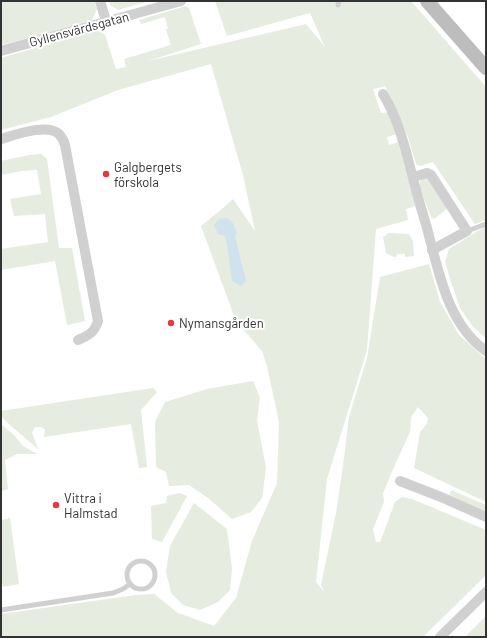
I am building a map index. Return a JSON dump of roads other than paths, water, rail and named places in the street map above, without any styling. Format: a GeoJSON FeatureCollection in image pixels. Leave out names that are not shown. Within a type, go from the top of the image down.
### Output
{"type":"FeatureCollection","features":[{"type":"Feature","properties":{"kind":"street"},"geometry":{"type":"LineString","coordinates":[[100,1],[106,21]]}},
{"type":"Feature","properties":{"kind":"street","name":"Gyllensvärdsgatan"},"geometry":{"type":"LineString","coordinates":[[1,51],[181,1]]}},
{"type":"Feature","properties":{"kind":"street"},"geometry":{"type":"LineString","coordinates":[[427,1],[486,68]]}},
{"type":"Feature","properties":{"kind":"street"},"geometry":{"type":"LineString","coordinates":[[383,94],[390,106],[403,137],[432,250],[448,302],[471,339],[486,351]]}},
{"type":"Feature","properties":{"kind":"street"},"geometry":{"type":"LineString","coordinates":[[1,139],[35,130],[47,129],[58,133],[63,140],[98,321],[96,329],[78,340]]}},
{"type":"Feature","properties":{"kind":"street"},"geometry":{"type":"LineString","coordinates":[[413,177],[427,173],[431,175],[467,231],[432,250]]}},
{"type":"Feature","properties":{"kind":"street"},"geometry":{"type":"LineString","coordinates":[[400,481],[486,517]]}},
{"type":"Feature","properties":{"kind":"street"},"geometry":{"type":"LineString","coordinates":[[440,637],[486,592]]}},
{"type":"Feature","properties":{"kind":"lane"},"geometry":{"type":"LineString","coordinates":[[467,231],[486,224]]}},
{"type":"Feature","properties":{"kind":"lane"},"geometry":{"type":"LineString","coordinates":[[141,561],[150,564],[153,567],[156,576],[152,585],[148,588],[138,589],[130,584],[127,576],[130,567],[133,564],[141,561]]}},
{"type":"Feature","properties":{"kind":"lane"},"geometry":{"type":"LineString","coordinates":[[1,610],[113,593],[130,584]]}},
{"type":"Feature","properties":{"kind":"water"},"geometry":{"type":"Polygon","coordinates":[[[227,218],[233,223],[237,232],[235,237],[246,281],[241,286],[232,281],[225,236],[218,234],[214,225],[219,219],[227,218]]]}},
{"type":"Feature","properties":{"kind":"place","name":"Galgbergets förskola"},"geometry":{"type":"Point","coordinates":[106,174]}},
{"type":"Feature","properties":{"kind":"place","name":"Nymansgården"},"geometry":{"type":"Point","coordinates":[171,323]}},
{"type":"Feature","properties":{"kind":"place","name":"Vittra i Halmstad"},"geometry":{"type":"Point","coordinates":[56,505]}}]}
